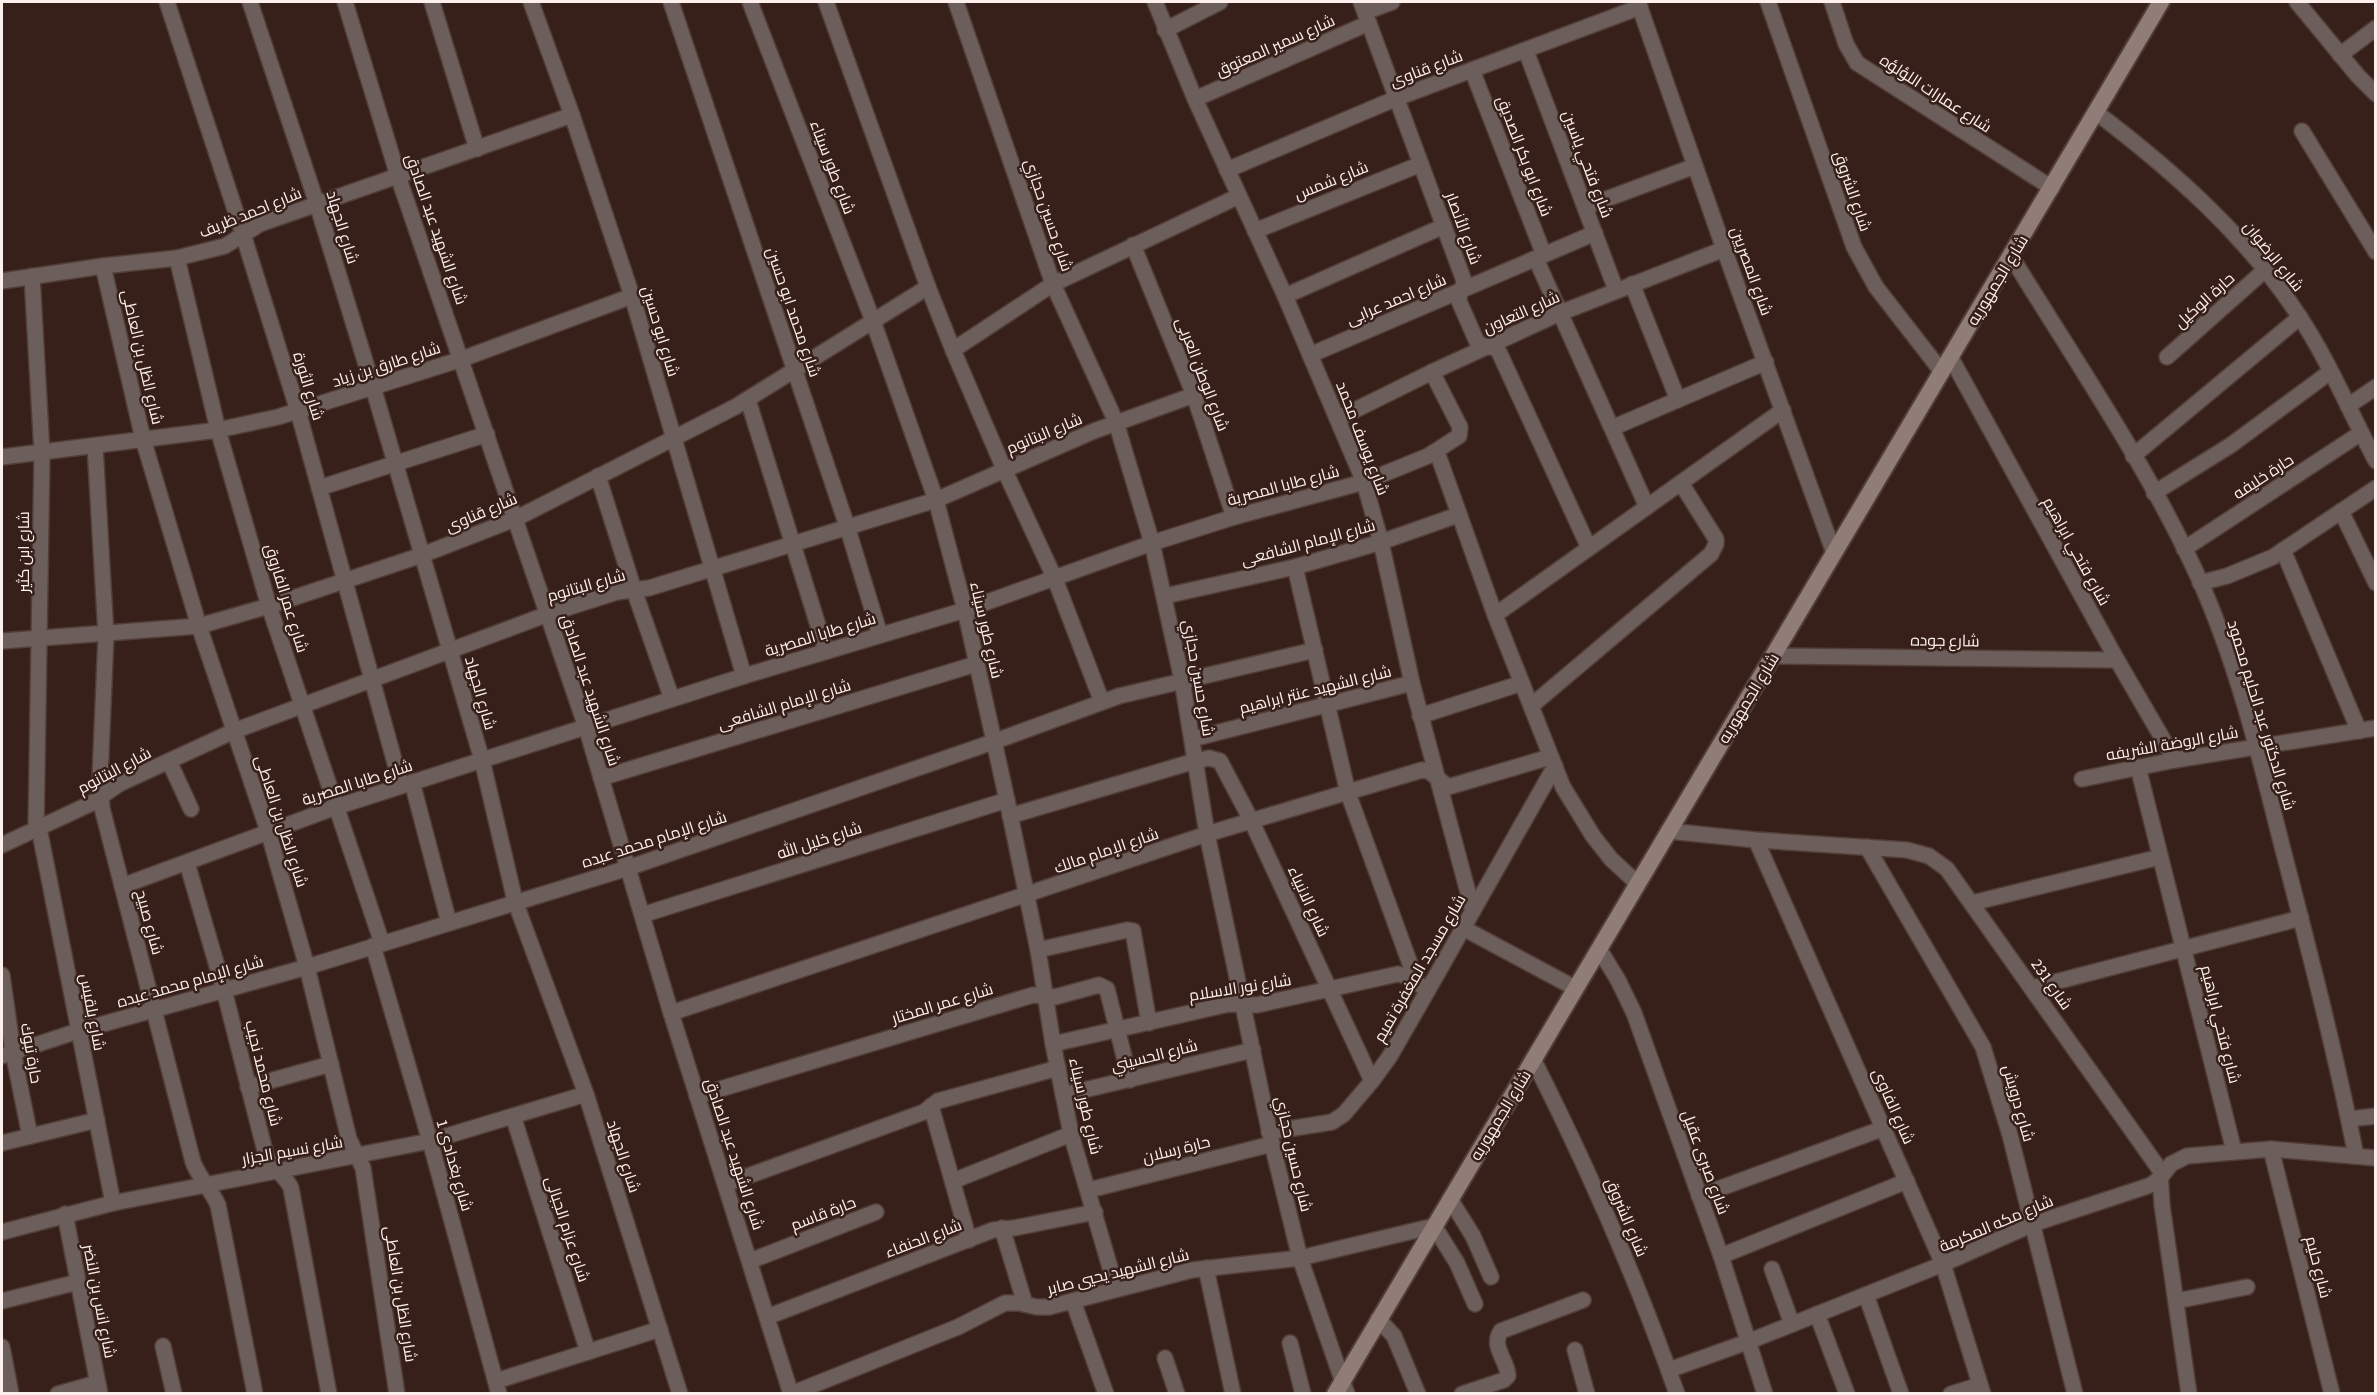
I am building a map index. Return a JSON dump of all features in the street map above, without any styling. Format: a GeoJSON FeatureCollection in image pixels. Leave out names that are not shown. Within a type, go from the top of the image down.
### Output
{"type":"FeatureCollection","features":[{"type":"Feature","properties":{"kind":"main road","name":"شارع الجمهوريه"},"geometry":{"type":"LineString","coordinates":[[1341,1389],[1378,1319],[2161,2]]}},
{"type":"Feature","properties":{"kind":"street","name":"شارع الثورة"},"geometry":{"type":"LineString","coordinates":[[167,2],[298,411],[371,679],[407,784],[449,922]]}},
{"type":"Feature","properties":{"kind":"street","name":"شارع الجهاد"},"geometry":{"type":"LineString","coordinates":[[250,2],[317,204],[373,387],[482,760],[515,902],[586,1094],[680,1394]]}},
{"type":"Feature","properties":{"kind":"street","name":"شارع الشهيد عبد الصادق"},"geometry":{"type":"LineString","coordinates":[[345,2],[398,176],[462,358],[586,727],[671,1013],[791,1393]]}},
{"type":"Feature","properties":{"kind":"street"},"geometry":{"type":"LineString","coordinates":[[432,2],[477,148]]}},
{"type":"Feature","properties":{"kind":"street","name":"شارع ابو حسين"},"geometry":{"type":"LineString","coordinates":[[531,2],[572,114],[632,296],[744,676]]}},
{"type":"Feature","properties":{"kind":"street","name":"شارع محمد ابو حسين"},"geometry":{"type":"LineString","coordinates":[[671,2],[847,526],[880,635]]}},
{"type":"Feature","properties":{"kind":"street","name":"شارع طور سيناء"},"geometry":{"type":"LineString","coordinates":[[750,2],[873,321],[936,500],[965,610],[1007,800],[1038,950],[1053,1044],[1071,1134],[1116,1288]]}},
{"type":"Feature","properties":{"kind":"street"},"geometry":{"type":"LineString","coordinates":[[826,2],[928,287],[1004,470],[1055,579],[1102,702]]}},
{"type":"Feature","properties":{"kind":"street","name":"شارع حسين حجازي"},"geometry":{"type":"LineString","coordinates":[[956,2],[1053,284],[1116,422],[1152,543],[1182,680],[1207,834],[1271,1138],[1300,1258],[1341,1389]]}},
{"type":"Feature","properties":{"kind":"street","name":"شارع يوسف محمد"},"geometry":{"type":"LineString","coordinates":[[1155,2],[1195,99],[1339,418],[1364,482],[1381,542],[1420,716],[1473,911]]}},
{"type":"Feature","properties":{"kind":"street"},"geometry":{"type":"LineString","coordinates":[[1165,30],[1220,2]]}},
{"type":"Feature","properties":{"kind":"street","name":"شارع سمير المعتوق"},"geometry":{"type":"LineString","coordinates":[[1195,99],[1365,12],[1392,2]]}},
{"type":"Feature","properties":{"kind":"street","name":"شارع الشروق"},"geometry":{"type":"LineString","coordinates":[[1768,2],[1854,247],[1876,287],[1946,365]]}},
{"type":"Feature","properties":{"kind":"street","name":"شارع عمارات اللؤلؤه"},"geometry":{"type":"LineString","coordinates":[[1832,2],[1846,44],[1857,63],[2052,188]]}},
{"type":"Feature","properties":{"kind":"street","name":"شارع قناوى"},"geometry":{"type":"LineString","coordinates":[[1227,170],[1397,98],[1526,51],[1639,4]]}},
{"type":"Feature","properties":{"kind":"street","name":"شارع المصريين"},"geometry":{"type":"LineString","coordinates":[[1639,4],[1724,249],[1834,553]]}},
{"type":"Feature","properties":{"kind":"street"},"geometry":{"type":"LineString","coordinates":[[2304,5],[2340,55],[2376,94]]}},
{"type":"Feature","properties":{"kind":"street","name":"شارع الأنصار"},"geometry":{"type":"LineString","coordinates":[[1365,12],[1463,278],[1459,301],[1477,342],[1496,348],[1499,352],[1589,548]]}},
{"type":"Feature","properties":{"kind":"street"},"geometry":{"type":"LineString","coordinates":[[2340,55],[2376,28]]}},
{"type":"Feature","properties":{"kind":"street","name":"شارع فتحي ياسين"},"geometry":{"type":"LineString","coordinates":[[1526,51],[1616,290]]}},
{"type":"Feature","properties":{"kind":"street","name":"شارع ابو بكر الصديق"},"geometry":{"type":"LineString","coordinates":[[1472,70],[1560,313],[1647,507]]}},
{"type":"Feature","properties":{"kind":"street","name":"شارع الرضوان"},"geometry":{"type":"LineString","coordinates":[[2097,113],[2143,148],[2186,186],[2265,270],[2300,317],[2376,461]]}},
{"type":"Feature","properties":{"kind":"street","name":"شارع احمد ظريف"},"geometry":{"type":"LineString","coordinates":[[2,281],[177,258],[225,246],[260,224],[572,114]]}},
{"type":"Feature","properties":{"kind":"street"},"geometry":{"type":"LineString","coordinates":[[2302,131],[2376,252]]}},
{"type":"Feature","properties":{"kind":"street","name":"شارع شمس"},"geometry":{"type":"LineString","coordinates":[[1255,231],[1421,164]]}},
{"type":"Feature","properties":{"kind":"street"},"geometry":{"type":"LineString","coordinates":[[1585,207],[1695,166]]}},
{"type":"Feature","properties":{"kind":"street"},"geometry":{"type":"LineString","coordinates":[[953,350],[1053,284],[1239,196]]}},
{"type":"Feature","properties":{"kind":"street"},"geometry":{"type":"LineString","coordinates":[[1285,296],[1444,226]]}},
{"type":"Feature","properties":{"kind":"street","name":"شارع احمد عرابى"},"geometry":{"type":"LineString","coordinates":[[1310,355],[1595,233]]}},
{"type":"Feature","properties":{"kind":"street","name":"شارع الوطن العربى"},"geometry":{"type":"LineString","coordinates":[[1133,245],[1194,395],[1234,517]]}},
{"type":"Feature","properties":{"kind":"street","name":"شارع التعاون"},"geometry":{"type":"LineString","coordinates":[[1339,418],[1560,313],[1724,249]]}},
{"type":"Feature","properties":{"kind":"street","name":"شارع الدكتور عبد الحليم محمود"},"geometry":{"type":"LineString","coordinates":[[2011,256],[2133,456],[2184,549],[2200,583],[2233,669],[2257,746],[2301,918],[2356,1156]]}},
{"type":"Feature","properties":{"kind":"street","name":"شارع عمر الفاروق"},"geometry":{"type":"LineString","coordinates":[[177,258],[218,430],[269,606],[336,807],[378,945]]}},
{"type":"Feature","properties":{"kind":"street","name":"شارع الظل بن العاطى"},"geometry":{"type":"LineString","coordinates":[[103,266],[143,439],[199,626],[268,831],[307,967],[349,1139],[364,1174],[397,1394]]}},
{"type":"Feature","properties":{"kind":"street","name":"حارة الوكيل"},"geometry":{"type":"LineString","coordinates":[[2167,357],[2265,270]]}},
{"type":"Feature","properties":{"kind":"street","name":"شارع ابن كثير"},"geometry":{"type":"LineString","coordinates":[[32,276],[42,453],[38,829]]}},
{"type":"Feature","properties":{"kind":"street"},"geometry":{"type":"LineString","coordinates":[[1632,284],[1678,400]]}},
{"type":"Feature","properties":{"kind":"street","name":"شارع قناوى"},"geometry":{"type":"LineString","coordinates":[[2,641],[106,635],[199,626],[269,606],[422,555],[515,519],[748,400],[928,287]]}},
{"type":"Feature","properties":{"kind":"street","name":"شارع طارق بن زياد"},"geometry":{"type":"LineString","coordinates":[[2,457],[218,430],[298,411],[462,358],[632,296]]}},
{"type":"Feature","properties":{"kind":"street"},"geometry":{"type":"LineString","coordinates":[[2133,456],[2300,317]]}},
{"type":"Feature","properties":{"kind":"street"},"geometry":{"type":"LineString","coordinates":[[1612,428],[1766,362]]}},
{"type":"Feature","properties":{"kind":"street","name":"شارع فتحي ابراهيم"},"geometry":{"type":"LineString","coordinates":[[1946,365],[2175,760]]}},
{"type":"Feature","properties":{"kind":"street","name":"شارع طابا المصرية"},"geometry":{"type":"LineString","coordinates":[[122,886],[336,807],[744,676],[965,610],[1152,543],[1234,517],[1364,482],[1437,452],[1456,439],[1460,431],[1432,372]]}},
{"type":"Feature","properties":{"kind":"street"},"geometry":{"type":"LineString","coordinates":[[2154,494],[2231,445],[2330,372]]}},
{"type":"Feature","properties":{"kind":"street"},"geometry":{"type":"LineString","coordinates":[[2348,406],[2376,387]]}},
{"type":"Feature","properties":{"kind":"street","name":"شارع البتانوم"},"geometry":{"type":"LineString","coordinates":[[2,845],[101,797],[119,784],[234,731],[450,649],[617,592],[649,588],[936,500],[1116,422],[1194,395]]}},
{"type":"Feature","properties":{"kind":"street"},"geometry":{"type":"LineString","coordinates":[[748,400],[826,651]]}},
{"type":"Feature","properties":{"kind":"street"},"geometry":{"type":"LineString","coordinates":[[1495,615],[1783,411]]}},
{"type":"Feature","properties":{"kind":"street"},"geometry":{"type":"LineString","coordinates":[[319,488],[487,434]]}},
{"type":"Feature","properties":{"kind":"street","name":"حارة خليفه"},"geometry":{"type":"LineString","coordinates":[[2184,549],[2361,434]]}},
{"type":"Feature","properties":{"kind":"street","name":"شارع صبيح"},"geometry":{"type":"LineString","coordinates":[[95,446],[106,635],[101,797],[194,1162],[218,1205],[255,1394]]}},
{"type":"Feature","properties":{"kind":"street"},"geometry":{"type":"LineString","coordinates":[[1437,452],[1495,615],[1563,787],[1593,836],[1611,859],[1638,883]]}},
{"type":"Feature","properties":{"kind":"street"},"geometry":{"type":"LineString","coordinates":[[598,476],[672,699]]}},
{"type":"Feature","properties":{"kind":"street"},"geometry":{"type":"LineString","coordinates":[[1531,706],[1712,554],[1716,539],[1681,483]]}},
{"type":"Feature","properties":{"kind":"street"},"geometry":{"type":"LineString","coordinates":[[2200,583],[2253,567],[2283,550],[2376,488]]}},
{"type":"Feature","properties":{"kind":"street"},"geometry":{"type":"LineString","coordinates":[[2341,511],[2376,583]]}},
{"type":"Feature","properties":{"kind":"street","name":"شارع الإمام الشافعى"},"geometry":{"type":"LineString","coordinates":[[1165,596],[1295,567],[1381,542],[1458,515]]}},
{"type":"Feature","properties":{"kind":"street"},"geometry":{"type":"LineString","coordinates":[[2283,550],[2359,731]]}},
{"type":"Feature","properties":{"kind":"street"},"geometry":{"type":"LineString","coordinates":[[1295,567],[1348,793],[1423,987]]}},
{"type":"Feature","properties":{"kind":"street","name":"شارع الإمام محمد عبده"},"geometry":{"type":"LineString","coordinates":[[7,1054],[78,1031],[307,967],[628,868],[1102,702],[1182,680],[1315,650]]}},
{"type":"Feature","properties":{"kind":"street","name":"شارع جوده"},"geometry":{"type":"LineString","coordinates":[[1773,656],[2117,660]]}},
{"type":"Feature","properties":{"kind":"street","name":"شارع الإمام الشافعى"},"geometry":{"type":"LineString","coordinates":[[601,778],[976,664]]}},
{"type":"Feature","properties":{"kind":"street","name":"شارع الشهيد عنتر ابراهيم"},"geometry":{"type":"LineString","coordinates":[[1192,739],[1412,683]]}},
{"type":"Feature","properties":{"kind":"street"},"geometry":{"type":"LineString","coordinates":[[1420,716],[1522,683]]}},
{"type":"Feature","properties":{"kind":"street","name":"شارع الروضة الشريفه"},"geometry":{"type":"LineString","coordinates":[[2082,779],[2138,766],[2376,728]]}},
{"type":"Feature","properties":{"kind":"street","name":"شارع الانبياء"},"geometry":{"type":"LineString","coordinates":[[1195,761],[1209,758],[1220,761],[1251,820],[1372,1081]]}},
{"type":"Feature","properties":{"kind":"street"},"geometry":{"type":"LineString","coordinates":[[170,761],[191,809]]}},
{"type":"Feature","properties":{"kind":"street"},"geometry":{"type":"LineString","coordinates":[[1010,816],[1195,761]]}},
{"type":"Feature","properties":{"kind":"street","name":"شارع الإمام مالك"},"geometry":{"type":"LineString","coordinates":[[671,1013],[1207,834],[1422,770],[1429,771],[1448,787],[1552,762]]}},
{"type":"Feature","properties":{"kind":"street","name":"شارع مسجد المغفرة تميم"},"geometry":{"type":"LineString","coordinates":[[1271,1138],[1332,1122],[1344,1113],[1372,1081],[1390,1056],[1423,987],[1473,911],[1552,762]]}},
{"type":"Feature","properties":{"kind":"street","name":"شارع فتحي ابراهيم"},"geometry":{"type":"LineString","coordinates":[[2138,766],[2234,1151]]}},
{"type":"Feature","properties":{"kind":"street","name":"شارع خليل الله"},"geometry":{"type":"LineString","coordinates":[[642,915],[1007,800]]}},
{"type":"Feature","properties":{"kind":"street","name":"شارع بلقيس"},"geometry":{"type":"LineString","coordinates":[[38,829],[113,1203]]}},
{"type":"Feature","properties":{"kind":"street","name":"شارع 231"},"geometry":{"type":"LineString","coordinates":[[1668,831],[1756,840],[1907,850],[1929,856],[1947,869],[2156,1164],[2161,1177],[2162,1205],[2189,1393]]}},
{"type":"Feature","properties":{"kind":"street","name":"شارع الفاوى"},"geometry":{"type":"LineString","coordinates":[[1756,840],[1943,1264],[1982,1389]]}},
{"type":"Feature","properties":{"kind":"street","name":"شارع درويش"},"geometry":{"type":"LineString","coordinates":[[1868,848],[1983,1047],[2010,1135],[2075,1394]]}},
{"type":"Feature","properties":{"kind":"street"},"geometry":{"type":"LineString","coordinates":[[1972,903],[2160,857]]}},
{"type":"Feature","properties":{"kind":"street","name":"شارع محمد نجيب"},"geometry":{"type":"LineString","coordinates":[[187,863],[224,990],[268,1162],[288,1181],[291,1188],[329,1394]]}},
{"type":"Feature","properties":{"kind":"street"},"geometry":{"type":"LineString","coordinates":[[2032,988],[2301,918]]}},
{"type":"Feature","properties":{"kind":"street"},"geometry":{"type":"LineString","coordinates":[[1463,928],[1575,988]]}},
{"type":"Feature","properties":{"kind":"street"},"geometry":{"type":"LineString","coordinates":[[1038,950],[1127,930],[1133,932],[1149,1023]]}},
{"type":"Feature","properties":{"kind":"street","name":"شارع بغدادى 1"},"geometry":{"type":"LineString","coordinates":[[378,945],[498,1387]]}},
{"type":"Feature","properties":{"kind":"street","name":"شارع صبرى عقيل"},"geometry":{"type":"LineString","coordinates":[[1599,949],[1634,1013],[1750,1341],[1765,1394]]}},
{"type":"Feature","properties":{"kind":"street","name":"شارع نور الاسلام"},"geometry":{"type":"LineString","coordinates":[[1053,1044],[1229,1004],[1257,1005],[1398,974],[1423,987]]}},
{"type":"Feature","properties":{"kind":"street","name":"حارة تبوك"},"geometry":{"type":"LineString","coordinates":[[2,975],[7,1054],[30,1136]]}},
{"type":"Feature","properties":{"kind":"street","name":"شارع عمر المختار"},"geometry":{"type":"LineString","coordinates":[[697,1096],[1033,995],[1055,997],[1102,986],[1107,989],[1130,1080]]}},
{"type":"Feature","properties":{"kind":"street","name":"شارع الحسيني"},"geometry":{"type":"LineString","coordinates":[[1064,1095],[1254,1050]]}},
{"type":"Feature","properties":{"kind":"street","name":"شارع الشروق"},"geometry":{"type":"LineString","coordinates":[[1533,1059],[1570,1132],[1610,1222],[1677,1394]]}},
{"type":"Feature","properties":{"kind":"street"},"geometry":{"type":"LineString","coordinates":[[248,1087],[331,1064]]}},
{"type":"Feature","properties":{"kind":"street"},"geometry":{"type":"LineString","coordinates":[[726,1184],[924,1112],[938,1101],[1058,1068]]}},
{"type":"Feature","properties":{"kind":"street","name":"شارع نسيم الجزار"},"geometry":{"type":"LineString","coordinates":[[2,1232],[113,1203],[358,1157],[430,1141],[586,1094]]}},
{"type":"Feature","properties":{"kind":"street"},"geometry":{"type":"LineString","coordinates":[[931,1106],[969,1240]]}},
{"type":"Feature","properties":{"kind":"street","name":"شارع عزام الجبالى"},"geometry":{"type":"LineString","coordinates":[[513,1116],[588,1352]]}},
{"type":"Feature","properties":{"kind":"street"},"geometry":{"type":"LineString","coordinates":[[2349,1119],[2376,1116]]}},
{"type":"Feature","properties":{"kind":"street"},"geometry":{"type":"LineString","coordinates":[[2,1143],[97,1120]]}},
{"type":"Feature","properties":{"kind":"street"},"geometry":{"type":"LineString","coordinates":[[1699,1196],[1884,1128]]}},
{"type":"Feature","properties":{"kind":"street"},"geometry":{"type":"LineString","coordinates":[[953,1181],[1071,1134]]}},
{"type":"Feature","properties":{"kind":"street","name":"حارة رسلان"},"geometry":{"type":"LineString","coordinates":[[1089,1190],[1271,1138]]}},
{"type":"Feature","properties":{"kind":"street","name":"شارع مكه المكرمة"},"geometry":{"type":"LineString","coordinates":[[1669,1370],[1866,1295],[2033,1224],[2151,1185],[2171,1164],[2187,1156],[2271,1149],[2376,1158]]}},
{"type":"Feature","properties":{"kind":"street","name":"شارع حليم"},"geometry":{"type":"LineString","coordinates":[[2271,1149],[2332,1394]]}},
{"type":"Feature","properties":{"kind":"street"},"geometry":{"type":"LineString","coordinates":[[1720,1256],[1907,1181]]}},
{"type":"Feature","properties":{"kind":"street"},"geometry":{"type":"LineString","coordinates":[[1450,1199],[1473,1236],[1491,1277]]}},
{"type":"Feature","properties":{"kind":"street","name":"حارة قاسم"},"geometry":{"type":"LineString","coordinates":[[750,1261],[876,1212]]}},
{"type":"Feature","properties":{"kind":"street","name":"شارع الحنفاء"},"geometry":{"type":"LineString","coordinates":[[767,1317],[993,1230],[1064,1220],[1095,1212]]}},
{"type":"Feature","properties":{"kind":"street","name":"شارع انس بن النضر"},"geometry":{"type":"LineString","coordinates":[[65,1214],[98,1388]]}},
{"type":"Feature","properties":{"kind":"street"},"geometry":{"type":"LineString","coordinates":[[1434,1226],[1457,1263],[1475,1304]]}},
{"type":"Feature","properties":{"kind":"street","name":"شارع الشهيد يحيي صابر"},"geometry":{"type":"LineString","coordinates":[[791,1393],[958,1327],[1005,1303],[1043,1307],[1072,1302],[1116,1288],[1206,1268],[1300,1258],[1434,1226]]}},
{"type":"Feature","properties":{"kind":"street"},"geometry":{"type":"LineString","coordinates":[[1002,1228],[1025,1304]]}},
{"type":"Feature","properties":{"kind":"street"},"geometry":{"type":"LineString","coordinates":[[1206,1268],[1233,1394]]}},
{"type":"Feature","properties":{"kind":"street"},"geometry":{"type":"LineString","coordinates":[[1772,1269],[1792,1324]]}},
{"type":"Feature","properties":{"kind":"street"},"geometry":{"type":"LineString","coordinates":[[2,1301],[78,1282]]}},
{"type":"Feature","properties":{"kind":"street"},"geometry":{"type":"LineString","coordinates":[[2176,1301],[2247,1287]]}},
{"type":"Feature","properties":{"kind":"street"},"geometry":{"type":"LineString","coordinates":[[1866,1295],[1901,1394]]}},
{"type":"Feature","properties":{"kind":"street"},"geometry":{"type":"LineString","coordinates":[[1462,1394],[1504,1380],[1508,1376],[1508,1370],[1497,1344],[1501,1331],[1583,1300]]}},
{"type":"Feature","properties":{"kind":"street"},"geometry":{"type":"LineString","coordinates":[[1072,1302],[1106,1394]]}},
{"type":"Feature","properties":{"kind":"street"},"geometry":{"type":"LineString","coordinates":[[1817,1314],[1847,1394]]}},
{"type":"Feature","properties":{"kind":"street"},"geometry":{"type":"LineString","coordinates":[[1378,1319],[1394,1336],[1418,1394]]}},
{"type":"Feature","properties":{"kind":"street"},"geometry":{"type":"LineString","coordinates":[[498,1387],[588,1352],[660,1329]]}},
{"type":"Feature","properties":{"kind":"street"},"geometry":{"type":"LineString","coordinates":[[1290,1343],[1303,1394]]}},
{"type":"Feature","properties":{"kind":"street"},"geometry":{"type":"LineString","coordinates":[[164,1346],[174,1394]]}},
{"type":"Feature","properties":{"kind":"street"},"geometry":{"type":"LineString","coordinates":[[2,1347],[10,1394]]}},
{"type":"Feature","properties":{"kind":"street"},"geometry":{"type":"LineString","coordinates":[[1575,1350],[1587,1394]]}},
{"type":"Feature","properties":{"kind":"street"},"geometry":{"type":"LineString","coordinates":[[1165,1358],[1177,1394]]}},
{"type":"Feature","properties":{"kind":"street"},"geometry":{"type":"LineString","coordinates":[[58,1394],[98,1388]]}},
{"type":"Feature","properties":{"kind":"street"},"geometry":{"type":"LineString","coordinates":[[1951,1394],[1982,1389]]}}]}
